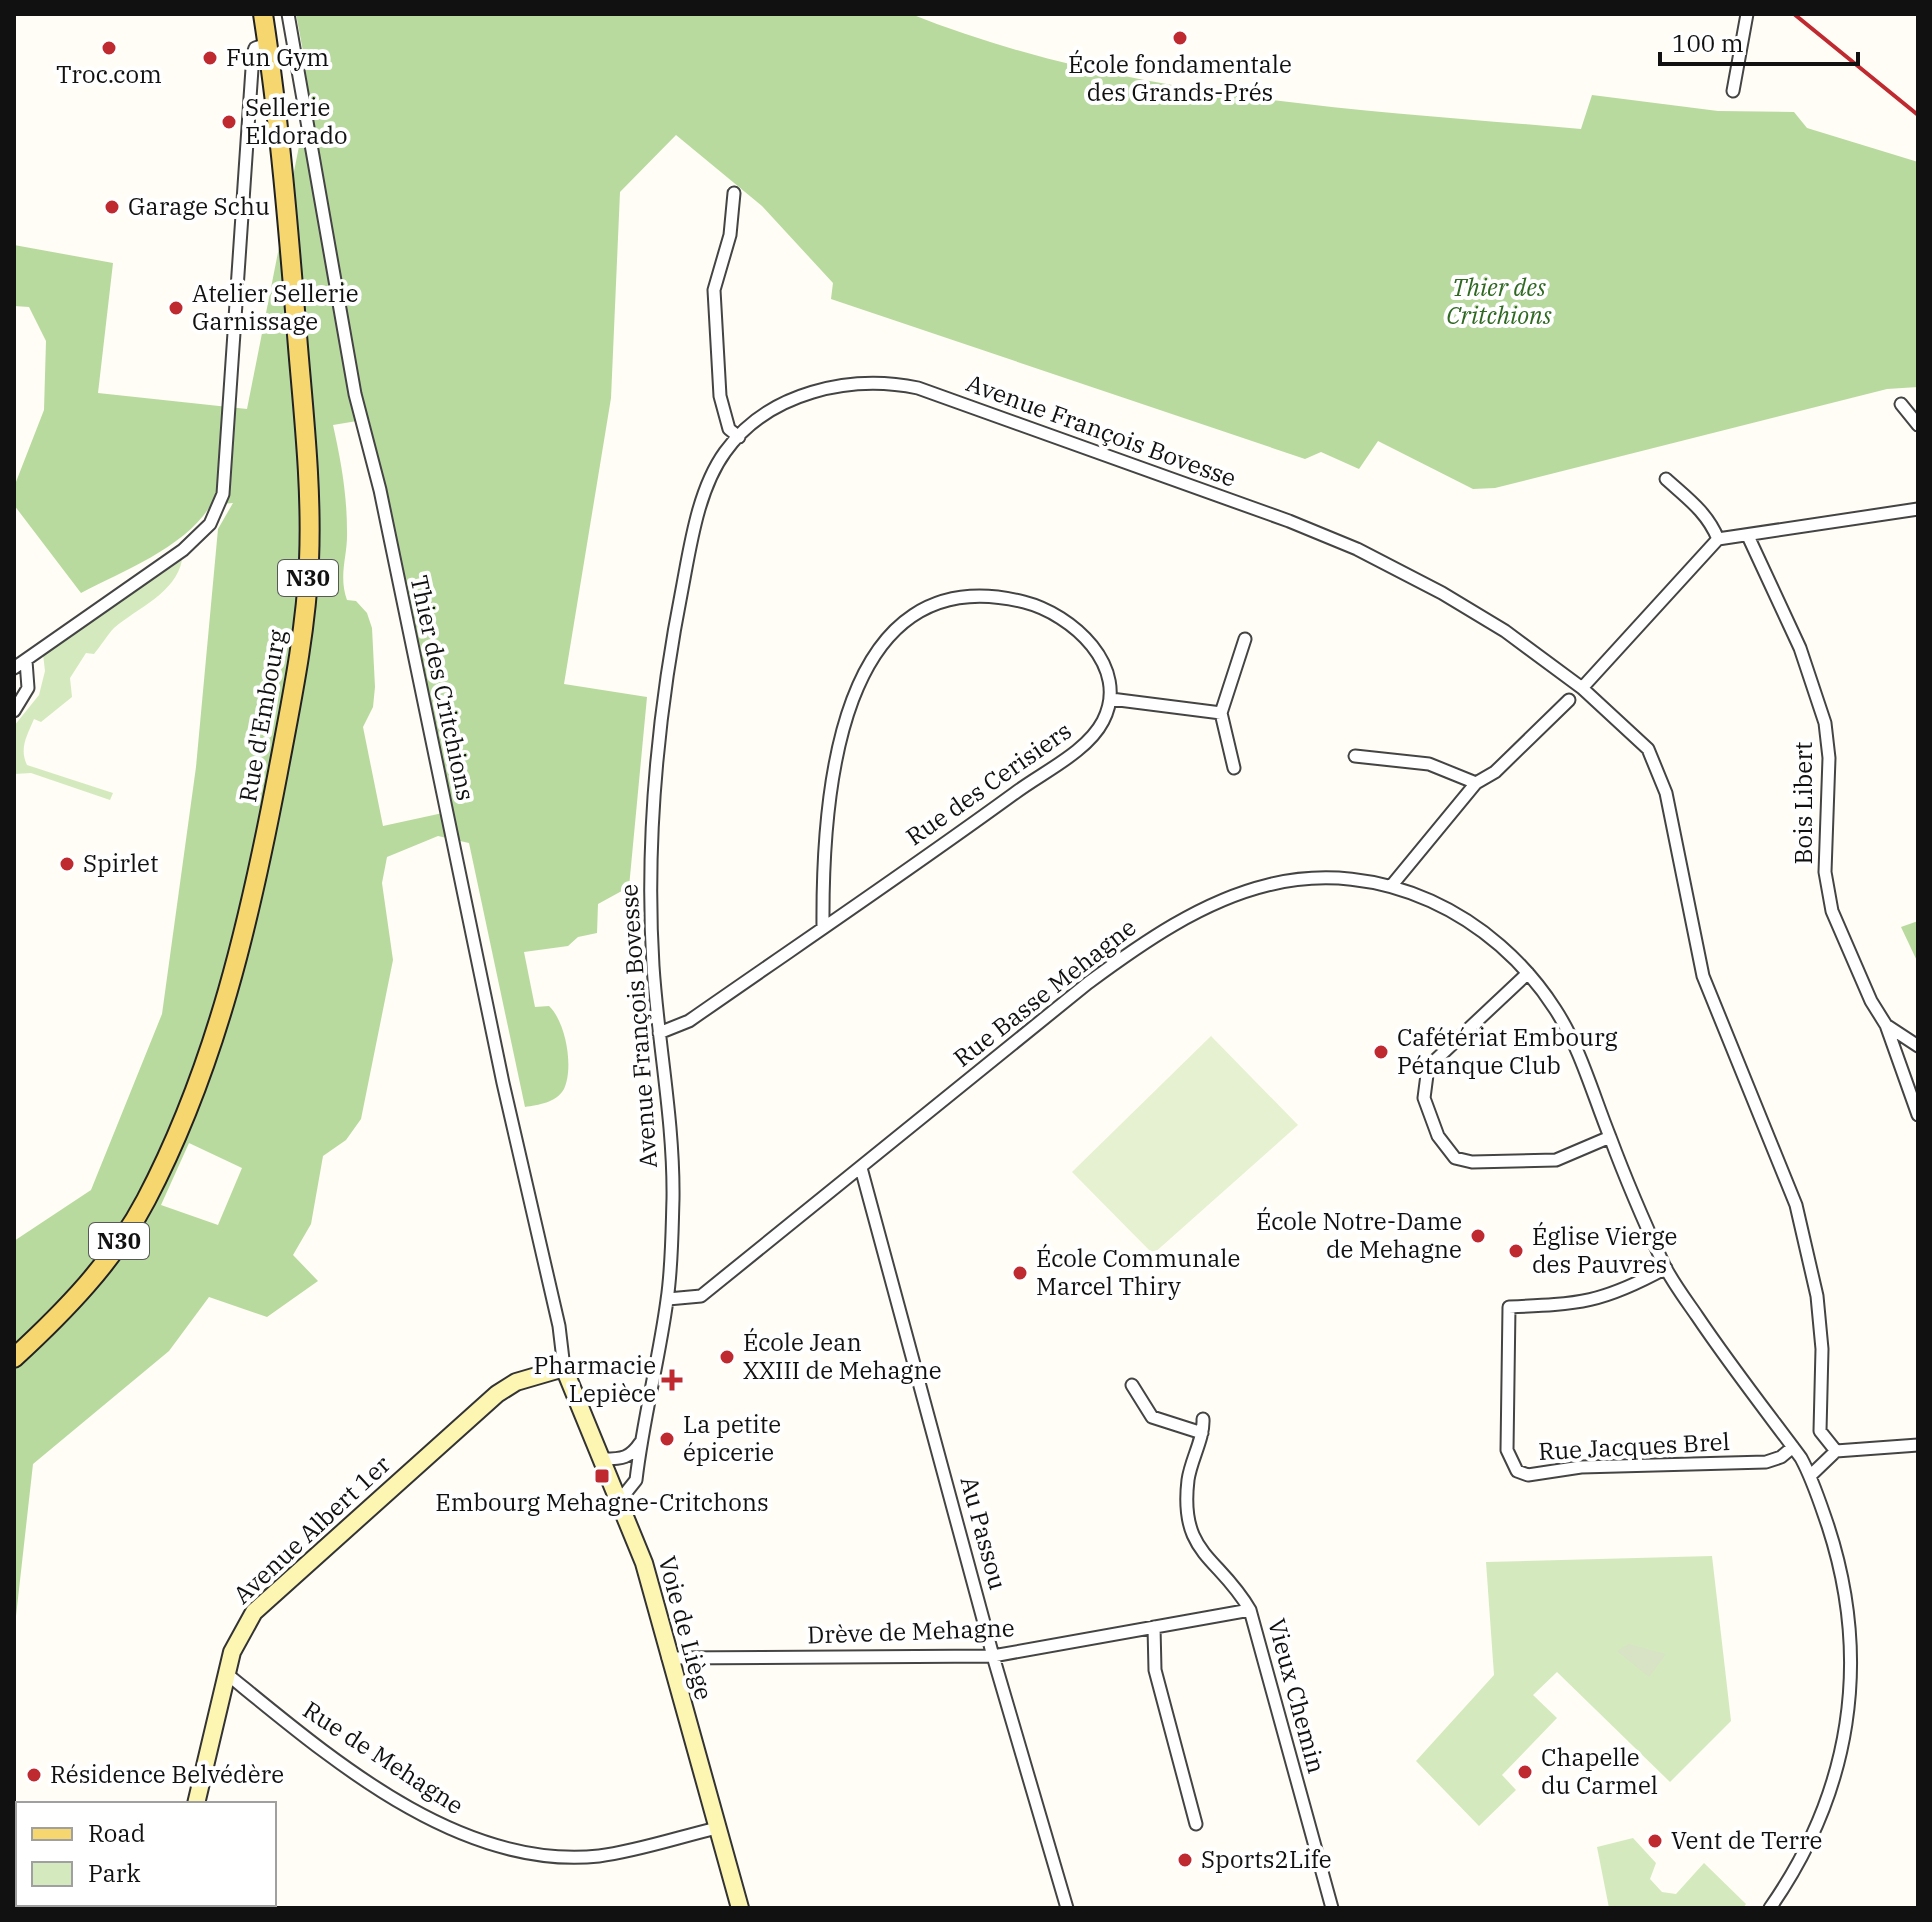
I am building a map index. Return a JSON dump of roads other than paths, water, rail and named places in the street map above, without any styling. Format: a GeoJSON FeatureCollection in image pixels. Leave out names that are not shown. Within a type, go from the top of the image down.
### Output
{"type":"FeatureCollection","features":[{"type":"Feature","properties":{"kind":"main road","name":"N30"},"geometry":{"type":"LineString","coordinates":[[263,14],[267,44]]}},
{"type":"Feature","properties":{"kind":"main road","name":"Rue d'Embourg"},"geometry":{"type":"LineString","coordinates":[[14,1358],[72,1302],[113,1250],[145,1202],[189,1099],[239,957],[258,876],[306,602],[309,512],[302,398],[267,44]]}},
{"type":"Feature","properties":{"kind":"street","name":"Thier des Critchions"},"geometry":{"type":"LineString","coordinates":[[288,14],[355,394],[380,490],[496,1052],[555,1311],[564,1368]]}},
{"type":"Feature","properties":{"kind":"street"},"geometry":{"type":"LineString","coordinates":[[1733,91],[1747,14]]}},
{"type":"Feature","properties":{"kind":"street"},"geometry":{"type":"LineString","coordinates":[[14,668],[183,550],[210,524],[223,494],[253,54],[255,48],[267,44]]}},
{"type":"Feature","properties":{"kind":"street"},"geometry":{"type":"LineString","coordinates":[[734,193],[730,235],[714,290],[720,396],[729,429],[739,437]]}},
{"type":"Feature","properties":{"kind":"street","name":"Avenue François Bovesse"},"geometry":{"type":"LineString","coordinates":[[620,1500],[636,1480],[668,1299],[673,1198],[659,1033],[650,852],[660,706],[701,507],[713,473],[725,451],[739,437],[792,400],[829,386],[859,382],[918,388],[1289,521],[1357,549],[1442,593],[1505,631],[1582,688],[1648,749],[1659,771],[1703,976],[1796,1205],[1817,1296],[1822,1349],[1820,1431],[1836,1451]]}},
{"type":"Feature","properties":{"kind":"street"},"geometry":{"type":"LineString","coordinates":[[1901,404],[1918,425]]}},
{"type":"Feature","properties":{"kind":"street"},"geometry":{"type":"LineString","coordinates":[[1666,479],[1696,503],[1711,522],[1718,539]]}},
{"type":"Feature","properties":{"kind":"street"},"geometry":{"type":"LineString","coordinates":[[1582,688],[1718,539],[1918,509]]}},
{"type":"Feature","properties":{"kind":"street","name":"Bois Libert"},"geometry":{"type":"LineString","coordinates":[[1748,536],[1800,648],[1825,723],[1829,758],[1825,872],[1832,911],[1871,1001],[1886,1025],[1916,1092],[1918,1115]]}},
{"type":"Feature","properties":{"kind":"street"},"geometry":{"type":"LineString","coordinates":[[823,927],[822,880],[829,808],[850,699],[867,664],[890,634],[919,610],[972,597],[1008,598],[1038,606],[1071,624],[1089,640],[1102,659],[1111,699],[1221,713]]}},
{"type":"Feature","properties":{"kind":"street"},"geometry":{"type":"LineString","coordinates":[[1234,768],[1221,713],[1245,639]]}},
{"type":"Feature","properties":{"kind":"street"},"geometry":{"type":"LineString","coordinates":[[14,711],[28,688],[26,661]]}},
{"type":"Feature","properties":{"kind":"street","name":"Rue des Cerisiers"},"geometry":{"type":"LineString","coordinates":[[659,1033],[689,1021],[1091,738],[1111,699]]}},
{"type":"Feature","properties":{"kind":"street"},"geometry":{"type":"LineString","coordinates":[[1392,885],[1476,783],[1495,772],[1569,700]]}},
{"type":"Feature","properties":{"kind":"street"},"geometry":{"type":"LineString","coordinates":[[1355,756],[1429,764],[1476,783]]}},
{"type":"Feature","properties":{"kind":"street","name":"Rue Basse Mehagne"},"geometry":{"type":"LineString","coordinates":[[668,1299],[701,1296],[1088,983],[1137,947],[1188,917],[1272,884],[1338,878],[1392,885],[1441,905],[1480,927],[1528,973],[1556,1010],[1666,1268],[1811,1475],[1842,1570],[1852,1638],[1848,1724],[1820,1822],[1798,1866],[1770,1908]]}},
{"type":"Feature","properties":{"kind":"street"},"geometry":{"type":"LineString","coordinates":[[1528,973],[1428,1067],[1424,1098],[1438,1136],[1455,1158],[1472,1162],[1556,1160],[1610,1137]]}},
{"type":"Feature","properties":{"kind":"street","name":"Bois Libert"},"geometry":{"type":"LineString","coordinates":[[1886,1025],[1918,1046]]}},
{"type":"Feature","properties":{"kind":"street","name":"Au Passou"},"geometry":{"type":"LineString","coordinates":[[861,1168],[993,1656],[1067,1908]]}},
{"type":"Feature","properties":{"kind":"street","name":"Rue Jacques Brel"},"geometry":{"type":"LineString","coordinates":[[1666,1268],[1602,1299],[1579,1304],[1509,1307],[1507,1450],[1517,1471],[1528,1475],[1581,1467],[1766,1462],[1781,1457],[1793,1447]]}},
{"type":"Feature","properties":{"kind":"street","name":"Voie de Liège"},"geometry":{"type":"LineString","coordinates":[[564,1368],[604,1459],[644,1563],[740,1908]]}},
{"type":"Feature","properties":{"kind":"street","name":"Avenue Albert 1er"},"geometry":{"type":"LineString","coordinates":[[196,1802],[215,1712],[240,1632],[254,1612],[497,1394],[516,1382],[564,1368]]}},
{"type":"Feature","properties":{"kind":"street"},"geometry":{"type":"LineString","coordinates":[[1132,1385],[1152,1417],[1202,1433]]}},
{"type":"Feature","properties":{"kind":"street","name":"Vieux Chemin"},"geometry":{"type":"LineString","coordinates":[[1203,1419],[1189,1476],[1186,1507],[1189,1529],[1206,1558],[1241,1594],[1250,1610],[1332,1908]]}},
{"type":"Feature","properties":{"kind":"street"},"geometry":{"type":"LineString","coordinates":[[604,1459],[617,1460],[632,1455],[641,1443]]}},
{"type":"Feature","properties":{"kind":"street"},"geometry":{"type":"LineString","coordinates":[[1811,1475],[1836,1451],[1918,1445]]}},
{"type":"Feature","properties":{"kind":"street","name":"Drève de Mehagne"},"geometry":{"type":"LineString","coordinates":[[668,1658],[993,1656],[1250,1610]]}},
{"type":"Feature","properties":{"kind":"street"},"geometry":{"type":"LineString","coordinates":[[1154,1627],[1155,1670],[1196,1824]]}},
{"type":"Feature","properties":{"kind":"street","name":"Rue de Mehagne"},"geometry":{"type":"LineString","coordinates":[[227,1674],[300,1733],[367,1779],[423,1815],[481,1842],[566,1857],[601,1856],[717,1828]]}},
{"type":"Feature","properties":{"kind":"railway"},"geometry":{"type":"LineString","coordinates":[[1794,14],[1918,115]]}},
{"type":"Feature","properties":{"kind":"place","name":"École fondamentale des Grands-Prés"},"geometry":{"type":"Point","coordinates":[1180,38]}},
{"type":"Feature","properties":{"kind":"place","name":"Troc.com"},"geometry":{"type":"Point","coordinates":[109,48]}},
{"type":"Feature","properties":{"kind":"place","name":"Fun Gym"},"geometry":{"type":"Point","coordinates":[210,58]}},
{"type":"Feature","properties":{"kind":"place","name":"Sellerie Eldorado"},"geometry":{"type":"Point","coordinates":[229,122]}},
{"type":"Feature","properties":{"kind":"place","name":"Garage Schu"},"geometry":{"type":"Point","coordinates":[112,207]}},
{"type":"Feature","properties":{"kind":"place","name":"Atelier Sellerie Garnissage"},"geometry":{"type":"Point","coordinates":[176,308]}},
{"type":"Feature","properties":{"kind":"place","name":"Spirlet"},"geometry":{"type":"Point","coordinates":[67,864]}},
{"type":"Feature","properties":{"kind":"place","name":"Cafétériat Embourg Pétanque Club"},"geometry":{"type":"Point","coordinates":[1381,1052]}},
{"type":"Feature","properties":{"kind":"place","name":"École Notre-Dame de Mehagne"},"geometry":{"type":"Point","coordinates":[1478,1236]}},
{"type":"Feature","properties":{"kind":"place","name":"Église Vierge des Pauvres"},"geometry":{"type":"Point","coordinates":[1516,1251]}},
{"type":"Feature","properties":{"kind":"place","name":"École Communale Marcel Thiry"},"geometry":{"type":"Point","coordinates":[1020,1273]}},
{"type":"Feature","properties":{"kind":"place","name":"École Jean XXIII de Mehagne"},"geometry":{"type":"Point","coordinates":[727,1357]}},
{"type":"Feature","properties":{"kind":"place","name":"Pharmacie Lepièce"},"geometry":{"type":"Point","coordinates":[672,1380]}},
{"type":"Feature","properties":{"kind":"place","name":"La petite épicerie"},"geometry":{"type":"Point","coordinates":[667,1439]}},
{"type":"Feature","properties":{"kind":"place","name":"Embourg Mehagne-Critchons"},"geometry":{"type":"Point","coordinates":[602,1476]}},
{"type":"Feature","properties":{"kind":"place","name":"Chapelle du Carmel"},"geometry":{"type":"Point","coordinates":[1525,1772]}},
{"type":"Feature","properties":{"kind":"place","name":"Résidence Belvédère"},"geometry":{"type":"Point","coordinates":[34,1775]}},
{"type":"Feature","properties":{"kind":"place","name":"Vent de Terre"},"geometry":{"type":"Point","coordinates":[1655,1841]}},
{"type":"Feature","properties":{"kind":"place","name":"Sports2Life"},"geometry":{"type":"Point","coordinates":[1185,1860]}}]}
